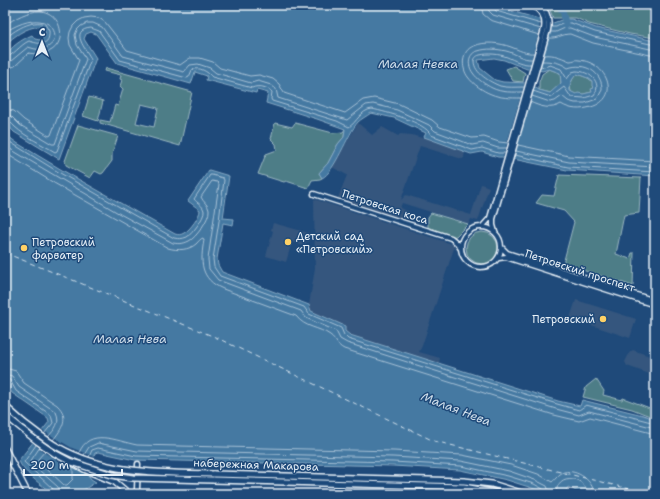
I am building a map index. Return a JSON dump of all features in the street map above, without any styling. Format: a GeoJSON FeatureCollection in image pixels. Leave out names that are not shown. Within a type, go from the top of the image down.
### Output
{"type":"FeatureCollection","features":[{"type":"Feature","properties":{"kind":"main road","name":"набережная Макарова"},"geometry":{"type":"LineString","coordinates":[[5,406],[35,431],[58,447],[94,462],[134,471],[213,477],[464,487],[502,494]]}},
{"type":"Feature","properties":{"kind":"main road","name":"набережная Макарова"},"geometry":{"type":"LineString","coordinates":[[5,415],[54,453],[72,462],[112,474],[133,478],[213,477],[438,480],[479,482],[504,487],[524,494]]}},
{"type":"Feature","properties":{"kind":"main road"},"geometry":{"type":"LineString","coordinates":[[5,449],[28,494]]}},
{"type":"Feature","properties":{"kind":"main road"},"geometry":{"type":"LineString","coordinates":[[5,456],[24,494]]}},
{"type":"Feature","properties":{"kind":"main road"},"geometry":{"type":"LineString","coordinates":[[72,462],[115,482],[129,494]]}},
{"type":"Feature","properties":{"kind":"street"},"geometry":{"type":"LineString","coordinates":[[530,5],[538,9],[547,21]]}},
{"type":"Feature","properties":{"kind":"street"},"geometry":{"type":"LineString","coordinates":[[495,232],[493,222],[547,21],[546,12],[539,5]]}},
{"type":"Feature","properties":{"kind":"street"},"geometry":{"type":"LineString","coordinates":[[482,227],[490,218],[509,158]]}},
{"type":"Feature","properties":{"kind":"street","name":"Петровская коса"},"geometry":{"type":"LineString","coordinates":[[314,194],[451,238],[464,236]]}},
{"type":"Feature","properties":{"kind":"street"},"geometry":{"type":"LineString","coordinates":[[451,238],[457,243],[466,261],[477,267],[489,266],[498,258],[502,248],[500,239],[495,232],[489,228],[482,227],[472,229],[464,236],[461,250]]}},
{"type":"Feature","properties":{"kind":"street","name":"Петровский проспект"},"geometry":{"type":"LineString","coordinates":[[502,248],[507,253],[655,301]]}},
{"type":"Feature","properties":{"kind":"street","name":"Петровский проспект"},"geometry":{"type":"LineString","coordinates":[[498,258],[506,257],[655,305]]}},
{"type":"Feature","properties":{"kind":"street"},"geometry":{"type":"LineString","coordinates":[[138,464],[138,494]]}},
{"type":"Feature","properties":{"kind":"shaded area"},"geometry":{"type":"Polygon","coordinates":[[[358,123],[372,135],[382,127],[398,136],[400,134],[422,138],[424,137],[465,151],[464,158],[462,159],[420,146],[401,200],[406,195],[471,215],[481,184],[489,187],[478,221],[471,219],[469,224],[402,203],[400,208],[410,212],[407,223],[338,198],[347,175],[332,167],[358,123]]]}},
{"type":"Feature","properties":{"kind":"shaded area"},"geometry":{"type":"Polygon","coordinates":[[[314,199],[455,245],[419,352],[440,358],[439,363],[350,335],[345,331],[345,326],[311,311],[309,305],[315,268],[314,199]]]}},
{"type":"Feature","properties":{"kind":"shaded area","name":"Детский сад «Петровский»"},"geometry":{"type":"Polygon","coordinates":[[[273,223],[309,233],[309,242],[306,242],[306,246],[309,246],[309,248],[292,242],[286,262],[266,256],[273,231],[271,230],[273,223]]]}},
{"type":"Feature","properties":{"kind":"shaded area","name":"Петровский"},"geometry":{"type":"Polygon","coordinates":[[[576,300],[636,319],[630,338],[570,318],[576,300]]]}},
{"type":"Feature","properties":{"kind":"shaded area"},"geometry":{"type":"Polygon","coordinates":[[[633,350],[655,358],[655,376],[627,366],[625,362],[630,352],[633,350]]]}},
{"type":"Feature","properties":{"kind":"green space"},"geometry":{"type":"Polygon","coordinates":[[[545,5],[655,5],[655,38],[630,34],[589,24],[576,18],[553,18],[550,10],[545,5]]]}},
{"type":"Feature","properties":{"kind":"green space"},"geometry":{"type":"Polygon","coordinates":[[[514,66],[525,73],[523,82],[513,81],[506,69],[514,66]]]}},
{"type":"Feature","properties":{"kind":"green space"},"geometry":{"type":"Polygon","coordinates":[[[106,68],[192,92],[180,146],[100,123],[100,120],[110,122],[115,105],[118,106],[123,89],[120,86],[122,80],[120,79],[121,75],[105,71],[106,68]],[[141,104],[136,123],[154,127],[158,108],[141,104]]]}},
{"type":"Feature","properties":{"kind":"green space"},"geometry":{"type":"Polygon","coordinates":[[[549,69],[560,73],[561,83],[551,93],[539,90],[539,82],[542,74],[549,69]]]}},
{"type":"Feature","properties":{"kind":"green space"},"geometry":{"type":"Polygon","coordinates":[[[577,74],[592,81],[594,88],[592,92],[578,95],[571,91],[571,82],[577,74]]]}},
{"type":"Feature","properties":{"kind":"green space"},"geometry":{"type":"Polygon","coordinates":[[[89,97],[103,101],[98,121],[83,116],[89,97]]]}},
{"type":"Feature","properties":{"kind":"green space"},"geometry":{"type":"Polygon","coordinates":[[[275,123],[292,127],[295,123],[333,133],[343,132],[345,129],[344,137],[338,144],[328,163],[319,173],[322,178],[312,180],[308,188],[258,174],[266,154],[277,150],[276,144],[271,139],[275,123]]]}},
{"type":"Feature","properties":{"kind":"green space"},"geometry":{"type":"Polygon","coordinates":[[[78,125],[118,136],[112,154],[112,161],[103,173],[101,174],[95,171],[90,178],[66,165],[65,161],[78,125]]]}},
{"type":"Feature","properties":{"kind":"green space"},"geometry":{"type":"Polygon","coordinates":[[[559,175],[641,178],[639,213],[624,215],[616,254],[630,259],[632,253],[634,253],[633,286],[563,264],[574,222],[564,211],[536,203],[542,195],[554,196],[559,175]]]}},
{"type":"Feature","properties":{"kind":"green space"},"geometry":{"type":"Polygon","coordinates":[[[431,213],[468,224],[456,236],[452,237],[428,228],[428,217],[431,213]]]}},
{"type":"Feature","properties":{"kind":"green space"},"geometry":{"type":"Polygon","coordinates":[[[479,232],[485,232],[494,236],[498,248],[494,260],[485,264],[479,264],[470,260],[466,251],[466,245],[470,236],[479,232]]]}},
{"type":"Feature","properties":{"kind":"green space"},"geometry":{"type":"Polygon","coordinates":[[[596,379],[604,391],[603,395],[622,400],[623,398],[655,410],[655,418],[632,409],[583,397],[586,387],[596,379]]]}},
{"type":"Feature","properties":{"kind":"water","name":"Малая Невка"},"geometry":{"type":"Polygon","coordinates":[[[5,5],[490,5],[553,23],[564,19],[571,19],[596,28],[655,41],[655,176],[567,170],[498,157],[482,152],[471,154],[424,137],[426,133],[394,118],[371,113],[358,122],[354,127],[331,169],[327,175],[322,178],[319,173],[328,163],[338,144],[344,137],[345,129],[266,103],[268,93],[257,90],[256,93],[206,80],[207,76],[195,72],[191,84],[117,63],[96,34],[91,32],[86,34],[84,39],[96,58],[59,159],[14,132],[5,122],[5,56],[17,44],[32,35],[35,39],[42,39],[46,34],[45,30],[42,27],[27,29],[5,45],[5,5]],[[494,58],[478,60],[480,68],[495,80],[503,82],[528,83],[539,90],[550,93],[561,83],[560,73],[549,69],[542,71],[535,68],[527,69],[504,60],[494,58]],[[577,74],[571,82],[570,91],[576,94],[592,92],[591,89],[594,88],[592,86],[592,81],[577,74]]]}},
{"type":"Feature","properties":{"kind":"water","name":"Малая Нева"},"geometry":{"type":"Polygon","coordinates":[[[5,134],[17,143],[62,170],[177,235],[186,231],[197,219],[200,210],[188,201],[209,170],[229,176],[223,218],[234,219],[233,225],[223,223],[217,259],[218,265],[222,272],[309,305],[311,311],[345,326],[345,331],[350,335],[558,401],[580,406],[582,400],[655,419],[655,494],[582,494],[568,487],[564,494],[544,494],[532,488],[507,480],[460,470],[393,466],[135,460],[98,452],[95,453],[87,473],[91,479],[96,482],[77,494],[53,494],[23,469],[19,460],[49,422],[48,418],[12,393],[5,380],[5,134]]]}},
{"type":"Feature","properties":{"kind":"pier"},"geometry":{"type":"Polygon","coordinates":[[[540,19],[553,23],[539,72],[535,70],[528,71],[539,32],[540,19]]]}},
{"type":"Feature","properties":{"kind":"pier"},"geometry":{"type":"Polygon","coordinates":[[[525,81],[529,81],[535,85],[514,159],[503,157],[525,81]]]}},
{"type":"Feature","properties":{"kind":"pier"},"geometry":{"type":"Polygon","coordinates":[[[40,429],[72,448],[95,457],[90,475],[62,463],[45,453],[31,442],[40,429]]]}},
{"type":"Feature","properties":{"kind":"waterway"},"geometry":{"type":"LineString","coordinates":[[560,8],[563,12],[566,26]]}},
{"type":"Feature","properties":{"kind":"ferry route"},"geometry":{"type":"LineString","coordinates":[[5,253],[215,337],[434,441],[650,494]]}},
{"type":"Feature","properties":{"kind":"place","name":"Детский сад «Петровский»"},"geometry":{"type":"Point","coordinates":[288,242]}},
{"type":"Feature","properties":{"kind":"place","name":"Петровский фарватер"},"geometry":{"type":"Point","coordinates":[24,248]}},
{"type":"Feature","properties":{"kind":"place","name":"Петровский"},"geometry":{"type":"Point","coordinates":[603,319]}}]}
